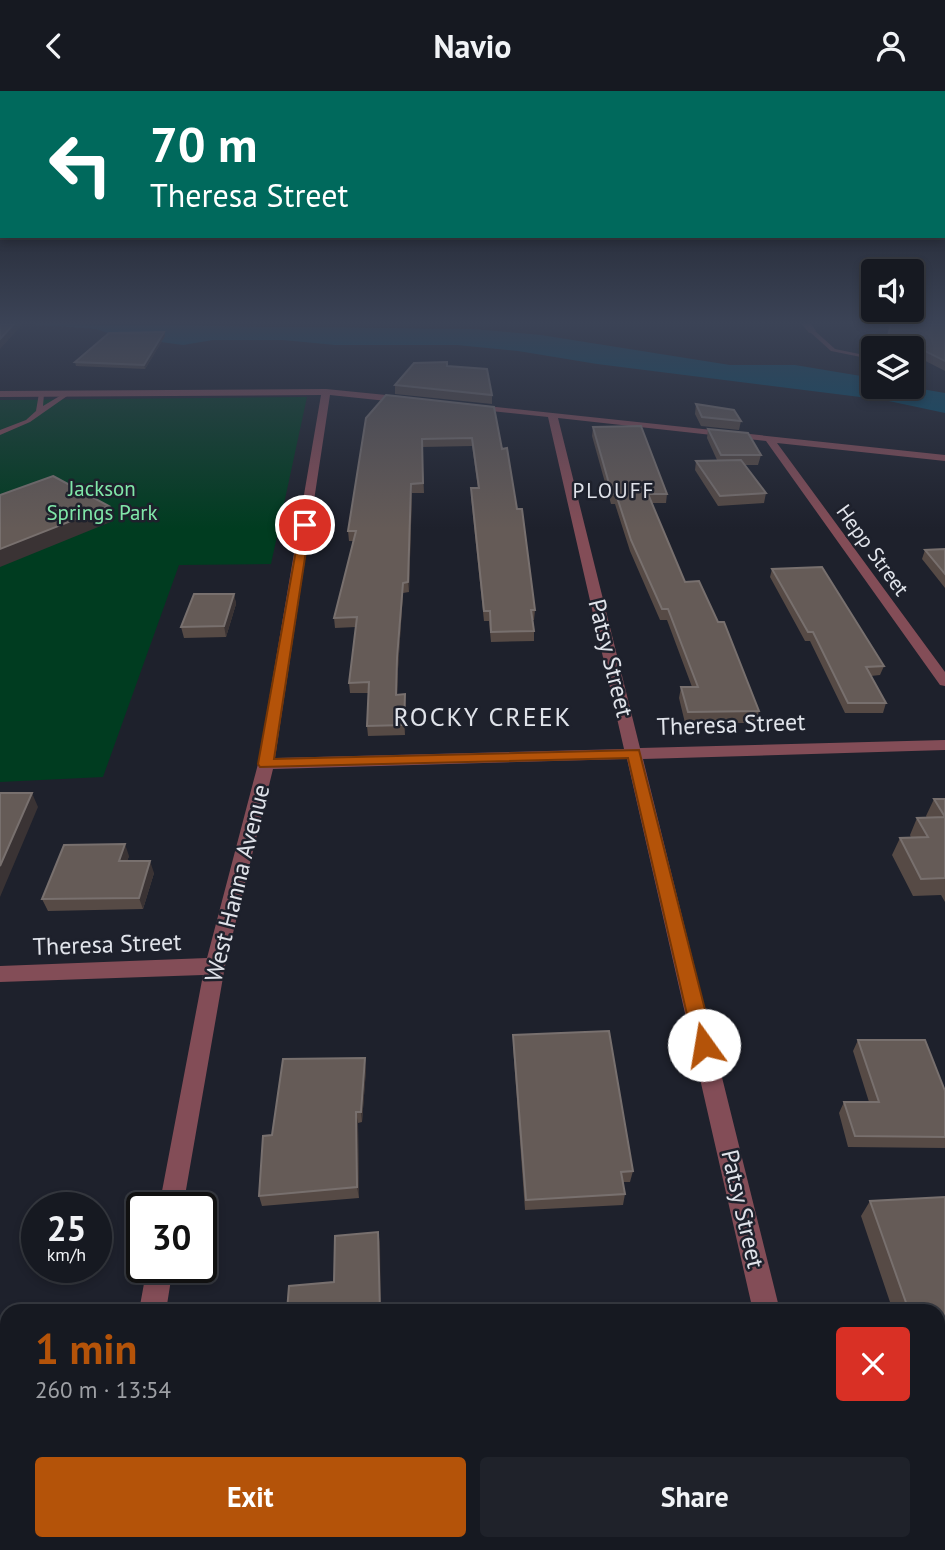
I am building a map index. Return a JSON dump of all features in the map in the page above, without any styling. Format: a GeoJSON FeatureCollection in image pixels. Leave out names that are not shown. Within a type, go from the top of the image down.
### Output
{"type":"FeatureCollection","features":[{"type":"Feature","properties":{"kind":"street"},"geometry":{"type":"LineString","coordinates":[[0,394],[304,392]]}},
{"type":"Feature","properties":{"kind":"street","name":"West Hanna Avenue"},"geometry":{"type":"LineString","coordinates":[[174,1192],[215,966],[266,764],[326,392]]}},
{"type":"Feature","properties":{"kind":"street"},"geometry":{"type":"LineString","coordinates":[[327,392],[419,401]]}},
{"type":"Feature","properties":{"kind":"street"},"geometry":{"type":"LineString","coordinates":[[459,405],[945,459]]}},
{"type":"Feature","properties":{"kind":"street","name":"Patsy Street"},"geometry":{"type":"LineString","coordinates":[[551,414],[765,1304]]}},
{"type":"Feature","properties":{"kind":"street","name":"Hepp Street"},"geometry":{"type":"LineString","coordinates":[[771,441],[945,682]]}},
{"type":"Feature","properties":{"kind":"street","name":"Theresa Street"},"geometry":{"type":"LineString","coordinates":[[266,764],[945,745]]}},
{"type":"Feature","properties":{"kind":"street","name":"Theresa Street"},"geometry":{"type":"LineString","coordinates":[[0,974],[215,966]]}},
{"type":"Feature","properties":{"kind":"street"},"geometry":{"type":"LineString","coordinates":[[153,1304],[157,1283]]}},
{"type":"Feature","properties":{"kind":"lane"},"geometry":{"type":"LineString","coordinates":[[0,433],[28,421],[68,393]]}},
{"type":"Feature","properties":{"kind":"lane"},"geometry":{"type":"LineString","coordinates":[[39,412],[41,394]]}},
{"type":"Feature","properties":{"kind":"green space","name":"Jackson Springs Park"},"geometry":{"type":"Polygon","coordinates":[[[307,397],[271,564],[179,565],[103,777],[0,782],[0,400],[307,397]]]}},
{"type":"Feature","properties":{"kind":"water"},"geometry":{"type":"Polygon","coordinates":[[[821,392],[861,392],[861,397],[821,392]]]}},
{"type":"Feature","properties":{"kind":"water"},"geometry":{"type":"Polygon","coordinates":[[[924,392],[945,393],[945,413],[876,399],[924,399],[924,392]]]}},
{"type":"Feature","properties":{"kind":"building"},"geometry":{"type":"Polygon","coordinates":[[[464,392],[491,392],[492,395],[464,392]]]}},
{"type":"Feature","properties":{"kind":"building"},"geometry":{"type":"Polygon","coordinates":[[[386,395],[494,407],[502,449],[507,448],[517,509],[522,509],[535,610],[531,610],[534,631],[491,632],[490,611],[484,611],[471,488],[479,488],[472,438],[422,439],[423,483],[411,484],[408,582],[403,583],[397,658],[396,695],[405,694],[404,725],[367,726],[369,682],[349,683],[357,617],[334,618],[356,531],[348,531],[366,418],[386,395]]]}},
{"type":"Feature","properties":{"kind":"building"},"geometry":{"type":"Polygon","coordinates":[[[696,404],[734,410],[741,421],[702,417],[696,404]]]}},
{"type":"Feature","properties":{"kind":"building"},"geometry":{"type":"Polygon","coordinates":[[[641,426],[667,494],[648,494],[685,582],[699,581],[718,622],[724,622],[759,711],[688,712],[681,687],[698,687],[668,609],[662,609],[631,540],[616,494],[612,494],[593,427],[641,426]]]}},
{"type":"Feature","properties":{"kind":"building"},"geometry":{"type":"Polygon","coordinates":[[[708,429],[748,433],[761,455],[721,455],[708,429]]]}},
{"type":"Feature","properties":{"kind":"building"},"geometry":{"type":"Polygon","coordinates":[[[741,460],[766,493],[720,496],[696,461],[741,460]]]}},
{"type":"Feature","properties":{"kind":"building"},"geometry":{"type":"Polygon","coordinates":[[[53,476],[109,506],[0,549],[0,495],[53,476]]]}},
{"type":"Feature","properties":{"kind":"building"},"geometry":{"type":"Polygon","coordinates":[[[945,549],[945,574],[925,550],[945,549]]]}},
{"type":"Feature","properties":{"kind":"building"},"geometry":{"type":"Polygon","coordinates":[[[822,567],[884,666],[866,667],[886,703],[848,703],[813,632],[808,632],[772,569],[822,567]]]}},
{"type":"Feature","properties":{"kind":"building"},"geometry":{"type":"Polygon","coordinates":[[[194,594],[234,594],[224,626],[181,627],[194,594]]]}},
{"type":"Feature","properties":{"kind":"building"},"geometry":{"type":"Polygon","coordinates":[[[0,793],[32,793],[0,866],[0,793]]]}},
{"type":"Feature","properties":{"kind":"building"},"geometry":{"type":"Polygon","coordinates":[[[934,799],[945,799],[945,817],[934,799]]]}},
{"type":"Feature","properties":{"kind":"building"},"geometry":{"type":"Polygon","coordinates":[[[945,817],[945,878],[921,879],[900,838],[928,837],[917,818],[945,817]]]}},
{"type":"Feature","properties":{"kind":"building"},"geometry":{"type":"Polygon","coordinates":[[[125,844],[119,861],[150,861],[139,898],[42,899],[64,845],[125,844]]]}},
{"type":"Feature","properties":{"kind":"building"},"geometry":{"type":"Polygon","coordinates":[[[609,1031],[633,1171],[621,1172],[625,1194],[526,1200],[513,1035],[609,1031]]]}},
{"type":"Feature","properties":{"kind":"building"},"geometry":{"type":"Polygon","coordinates":[[[858,1040],[925,1040],[945,1091],[945,1137],[855,1136],[844,1102],[879,1102],[858,1040]]]}},
{"type":"Feature","properties":{"kind":"building"},"geometry":{"type":"Polygon","coordinates":[[[365,1058],[361,1112],[356,1112],[357,1187],[259,1196],[263,1136],[272,1135],[283,1059],[365,1058]]]}},
{"type":"Feature","properties":{"kind":"building"},"geometry":{"type":"Polygon","coordinates":[[[945,1197],[945,1304],[907,1304],[870,1201],[945,1197]]]}},
{"type":"Feature","properties":{"kind":"building"},"geometry":{"type":"Polygon","coordinates":[[[378,1232],[380,1304],[288,1304],[289,1286],[334,1282],[335,1236],[378,1232]]]}},
{"type":"Feature","properties":{"kind":"district","name":"PLOUFF"},"geometry":{"type":"Point","coordinates":[614,490]}},
{"type":"Feature","properties":{"kind":"district","name":"ROCKY CREEK"},"geometry":{"type":"Point","coordinates":[483,716]}},
{"type":"Feature","properties":{"kind":"route"},"geometry":{"type":"LineString","coordinates":[[305,525],[266,764],[634,753],[704,1045]]}}]}
